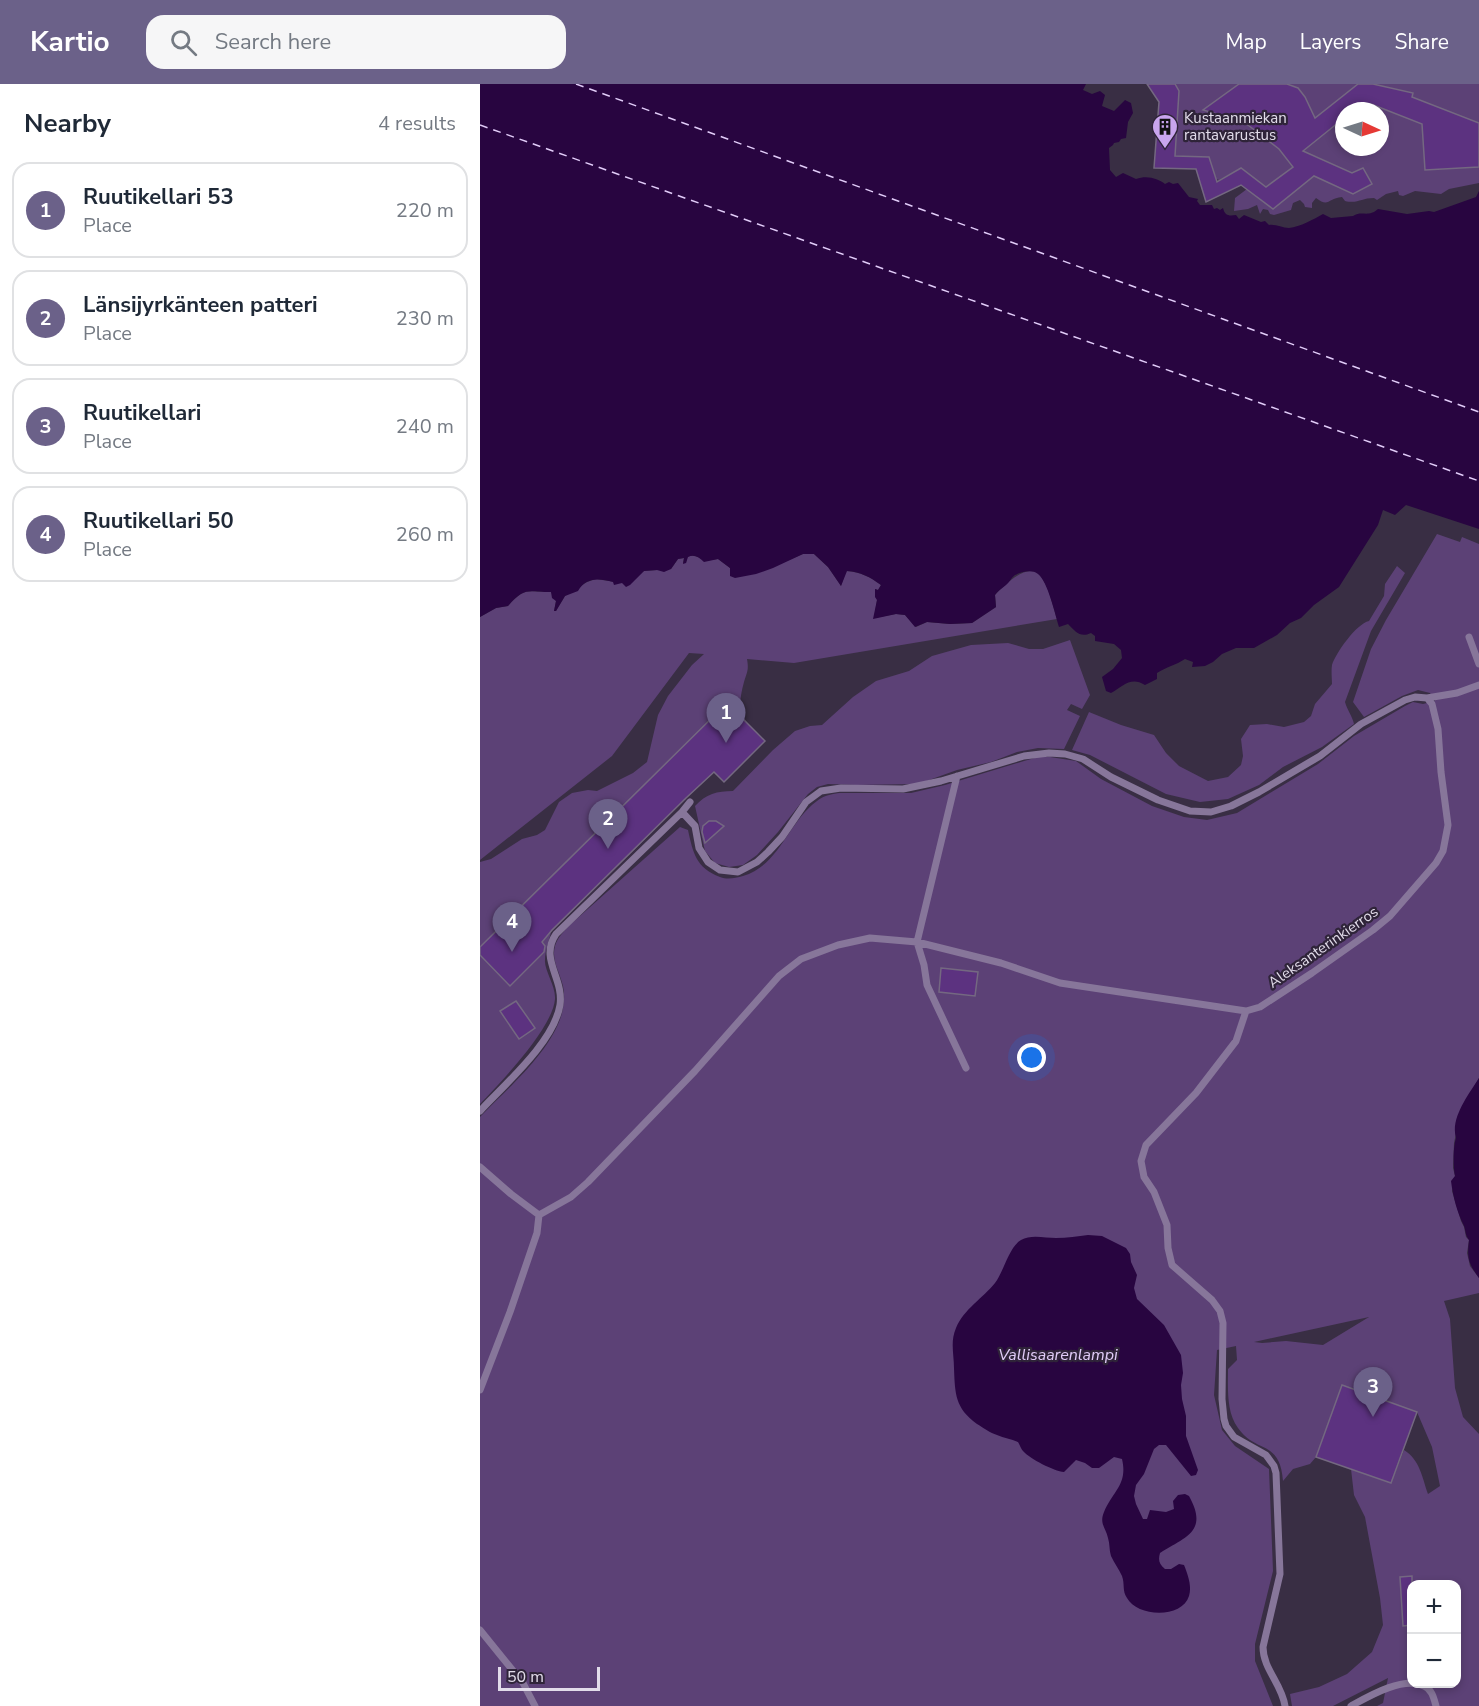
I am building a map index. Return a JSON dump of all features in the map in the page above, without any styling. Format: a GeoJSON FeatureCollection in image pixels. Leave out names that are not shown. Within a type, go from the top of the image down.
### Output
{"type":"FeatureCollection","features":[{"type":"Feature","properties":{"kind":"lane"},"geometry":{"type":"LineString","coordinates":[[1470,637],[1479,664]]}},
{"type":"Feature","properties":{"kind":"lane"},"geometry":{"type":"LineString","coordinates":[[682,812],[695,826],[699,848],[708,862],[720,870],[738,872],[757,862],[768,852],[782,837],[807,802],[821,791],[841,788],[903,789],[941,781],[1035,753],[1065,754],[1083,759],[1111,777],[1158,800],[1190,811],[1211,812],[1231,806],[1320,756],[1362,723],[1405,700],[1457,693],[1479,685]]}},
{"type":"Feature","properties":{"kind":"lane","name":"Aleksanterinkierros"},"geometry":{"type":"LineString","coordinates":[[1246,1011],[1260,1007],[1373,930],[1390,916],[1436,863],[1443,850],[1448,825],[1438,729],[1432,704],[1427,698]]}},
{"type":"Feature","properties":{"kind":"lane"},"geometry":{"type":"LineString","coordinates":[[957,776],[917,942],[927,985],[966,1068]]}},
{"type":"Feature","properties":{"kind":"lane"},"geometry":{"type":"LineString","coordinates":[[480,1111],[532,1055],[553,1023],[560,1004],[560,995],[549,954],[551,941],[690,802]]}},
{"type":"Feature","properties":{"kind":"lane"},"geometry":{"type":"LineString","coordinates":[[539,1215],[571,1197],[588,1182],[695,1071],[779,976],[801,959],[838,945],[870,938],[917,942],[1001,963],[1060,983],[1246,1011],[1236,1041],[1196,1093],[1146,1145],[1141,1161],[1144,1177],[1154,1192],[1167,1226],[1168,1248],[1172,1265],[1212,1300],[1221,1311],[1223,1323],[1222,1399],[1226,1426],[1234,1437],[1266,1455],[1276,1473],[1280,1574],[1263,1654],[1282,1691],[1285,1706]]}},
{"type":"Feature","properties":{"kind":"lane"},"geometry":{"type":"LineString","coordinates":[[480,1167],[539,1215]]}},
{"type":"Feature","properties":{"kind":"lane"},"geometry":{"type":"LineString","coordinates":[[480,1390],[537,1233],[539,1215]]}},
{"type":"Feature","properties":{"kind":"lane"},"geometry":{"type":"LineString","coordinates":[[480,1630],[523,1683],[535,1706]]}},
{"type":"Feature","properties":{"kind":"lane"},"geometry":{"type":"LineString","coordinates":[[1351,1706],[1389,1687],[1413,1684],[1424,1685],[1430,1690],[1436,1706]]}},
{"type":"Feature","properties":{"kind":"shaded area"},"geometry":{"type":"Polygon","coordinates":[[[1175,84],[1479,84],[1479,183],[1449,189],[1441,194],[1415,191],[1403,196],[1399,195],[1398,191],[1386,194],[1377,200],[1370,198],[1353,202],[1345,201],[1342,197],[1326,202],[1316,198],[1312,203],[1312,208],[1305,207],[1300,200],[1293,203],[1291,210],[1274,215],[1263,209],[1260,214],[1257,205],[1234,211],[1235,198],[1247,189],[1273,209],[1314,176],[1353,194],[1371,184],[1363,168],[1352,173],[1315,156],[1309,156],[1266,187],[1241,168],[1219,180],[1216,179],[1208,157],[1175,156],[1175,84]]]}},
{"type":"Feature","properties":{"kind":"shaded area"},"geometry":{"type":"Polygon","coordinates":[[[1437,534],[1460,542],[1462,537],[1479,544],[1479,1078],[1461,1109],[1454,1143],[1455,1176],[1452,1191],[1466,1237],[1469,1240],[1467,1253],[1470,1266],[1479,1278],[1479,1293],[1444,1301],[1450,1319],[1455,1388],[1463,1417],[1479,1434],[1479,1706],[1377,1706],[1383,1703],[1388,1678],[1333,1706],[1292,1706],[1290,1694],[1319,1687],[1347,1674],[1372,1652],[1383,1625],[1365,1517],[1354,1495],[1351,1469],[1391,1483],[1404,1450],[1417,1464],[1428,1494],[1440,1486],[1432,1447],[1417,1412],[1342,1385],[1316,1457],[1310,1464],[1293,1469],[1283,1481],[1277,1459],[1266,1448],[1245,1436],[1231,1415],[1228,1399],[1228,1369],[1237,1360],[1236,1346],[1217,1350],[1214,1395],[1222,1430],[1235,1446],[1269,1469],[1273,1571],[1255,1644],[1255,1661],[1273,1706],[480,1706],[480,1117],[539,1055],[557,1027],[563,1010],[564,993],[554,951],[562,934],[680,827],[688,830],[694,853],[706,869],[720,877],[734,878],[756,870],[766,863],[798,820],[824,797],[839,793],[911,793],[1038,757],[1076,761],[1101,779],[1152,806],[1184,817],[1207,820],[1237,813],[1318,764],[1354,736],[1405,706],[1413,702],[1423,704],[1435,701],[1430,693],[1418,690],[1364,717],[1353,702],[1371,649],[1437,534]],[[1369,1317],[1254,1342],[1286,1341],[1323,1345],[1369,1317]]]}},
{"type":"Feature","properties":{"kind":"shaded area"},"geometry":{"type":"Polygon","coordinates":[[[803,554],[814,554],[828,567],[841,586],[846,571],[865,575],[881,585],[878,590],[875,589],[877,600],[874,618],[896,614],[905,615],[916,627],[927,622],[972,623],[996,607],[995,595],[1009,582],[1021,573],[1034,571],[1045,583],[1057,619],[794,663],[747,659],[748,668],[741,693],[741,709],[746,721],[765,741],[724,782],[713,772],[551,932],[545,960],[555,994],[552,1011],[536,1039],[480,1104],[480,862],[491,859],[522,839],[545,830],[559,802],[572,793],[597,791],[633,773],[647,762],[658,715],[668,696],[692,665],[704,654],[689,653],[612,756],[480,860],[480,617],[496,608],[508,606],[519,595],[527,592],[551,592],[556,601],[554,611],[556,611],[565,596],[587,582],[596,579],[622,583],[644,571],[671,569],[678,559],[684,558],[683,563],[686,563],[687,557],[690,556],[696,556],[704,561],[718,559],[730,568],[789,560],[803,554]]]}},
{"type":"Feature","properties":{"kind":"shaded area"},"geometry":{"type":"Polygon","coordinates":[[[1397,566],[1405,573],[1371,631],[1345,702],[1354,724],[1322,747],[1283,767],[1259,785],[1228,799],[1200,802],[1166,794],[1090,755],[1072,750],[1089,712],[1154,735],[1166,753],[1179,766],[1208,781],[1228,777],[1241,765],[1243,756],[1241,739],[1250,725],[1267,724],[1284,727],[1304,722],[1311,716],[1315,704],[1332,684],[1332,665],[1338,653],[1358,627],[1369,621],[1384,596],[1385,584],[1397,566]]]}},
{"type":"Feature","properties":{"kind":"shaded area"},"geometry":{"type":"Polygon","coordinates":[[[1070,640],[1090,695],[1082,709],[1071,704],[1067,710],[1080,716],[1064,749],[1038,748],[1017,752],[918,784],[828,784],[817,787],[808,794],[757,855],[743,865],[729,867],[715,863],[705,851],[695,806],[712,794],[733,791],[795,731],[822,725],[853,697],[876,681],[909,671],[932,656],[971,645],[1008,643],[1029,649],[1043,649],[1070,640]]]}},
{"type":"Feature","properties":{"kind":"water"},"geometry":{"type":"Polygon","coordinates":[[[480,84],[1086,84],[1083,90],[1092,94],[1100,91],[1105,95],[1102,106],[1114,111],[1125,100],[1131,103],[1133,113],[1128,122],[1126,138],[1109,148],[1110,170],[1116,177],[1123,173],[1136,179],[1156,179],[1165,184],[1178,183],[1189,197],[1198,199],[1200,205],[1212,205],[1214,209],[1220,210],[1223,208],[1226,214],[1236,215],[1239,219],[1244,215],[1261,222],[1265,221],[1269,225],[1289,228],[1323,214],[1331,218],[1371,213],[1378,209],[1407,214],[1434,212],[1476,197],[1479,191],[1479,529],[1406,505],[1395,515],[1383,510],[1378,525],[1339,587],[1277,635],[1254,648],[1236,648],[1222,654],[1205,666],[1192,667],[1193,662],[1185,659],[1157,673],[1157,679],[1145,685],[1135,681],[1111,693],[1106,691],[1102,677],[1122,658],[1121,650],[1114,644],[1095,641],[1095,636],[1091,633],[1084,635],[1078,633],[1068,624],[1059,627],[1045,584],[1038,574],[1033,572],[1015,575],[995,595],[996,607],[972,623],[927,622],[915,627],[905,615],[896,614],[873,619],[877,600],[875,589],[878,590],[881,585],[865,575],[847,571],[841,586],[828,567],[814,554],[803,554],[756,574],[735,578],[730,576],[730,568],[718,559],[704,562],[690,556],[686,563],[683,564],[684,558],[678,559],[671,569],[664,572],[644,571],[626,587],[622,583],[614,585],[613,582],[603,580],[589,581],[578,591],[565,596],[556,611],[554,611],[556,601],[552,598],[551,592],[527,592],[519,595],[508,606],[496,608],[480,617],[480,84]]]}},
{"type":"Feature","properties":{"kind":"water"},"geometry":{"type":"Polygon","coordinates":[[[1479,1078],[1479,1278],[1469,1260],[1469,1240],[1459,1215],[1451,1181],[1455,1176],[1454,1146],[1458,1114],[1479,1078]]]}},
{"type":"Feature","properties":{"kind":"water","name":"Vallisaarenlampi"},"geometry":{"type":"Polygon","coordinates":[[[1102,1236],[1126,1248],[1137,1275],[1134,1288],[1137,1299],[1164,1325],[1181,1355],[1183,1373],[1181,1385],[1186,1416],[1186,1436],[1198,1470],[1196,1475],[1191,1476],[1166,1445],[1159,1445],[1154,1449],[1144,1474],[1136,1485],[1134,1496],[1143,1519],[1147,1519],[1150,1510],[1166,1512],[1174,1509],[1173,1501],[1178,1495],[1189,1496],[1195,1508],[1195,1526],[1191,1532],[1160,1553],[1159,1562],[1165,1569],[1171,1569],[1179,1564],[1184,1565],[1190,1584],[1189,1596],[1185,1603],[1169,1612],[1149,1612],[1132,1604],[1125,1595],[1122,1576],[1111,1556],[1109,1540],[1102,1520],[1123,1475],[1122,1459],[1114,1457],[1099,1468],[1092,1468],[1076,1460],[1064,1472],[1054,1469],[1026,1454],[1018,1442],[994,1434],[977,1424],[964,1412],[956,1393],[953,1343],[956,1328],[969,1309],[995,1283],[1017,1243],[1029,1237],[1060,1238],[1102,1236]]]}},
{"type":"Feature","properties":{"kind":"building"},"geometry":{"type":"Polygon","coordinates":[[[1147,84],[1175,84],[1179,91],[1175,156],[1209,157],[1217,182],[1241,168],[1266,187],[1293,167],[1279,149],[1244,122],[1203,110],[1239,84],[1287,84],[1298,88],[1315,118],[1335,102],[1335,125],[1303,151],[1352,173],[1363,168],[1372,184],[1353,194],[1314,176],[1273,209],[1241,185],[1206,202],[1196,169],[1154,168],[1159,102],[1147,84]]]}},
{"type":"Feature","properties":{"kind":"building"},"geometry":{"type":"Polygon","coordinates":[[[1358,84],[1373,84],[1413,93],[1412,97],[1479,123],[1479,167],[1425,170],[1422,124],[1389,111],[1389,102],[1335,102],[1358,84]]]}},
{"type":"Feature","properties":{"kind":"building"},"geometry":{"type":"Polygon","coordinates":[[[727,703],[765,741],[724,782],[714,772],[686,798],[552,930],[542,942],[545,946],[544,952],[510,986],[480,955],[480,947],[727,703]]]}},
{"type":"Feature","properties":{"kind":"building"},"geometry":{"type":"Polygon","coordinates":[[[709,821],[716,821],[724,826],[705,843],[703,826],[709,821]]]}},
{"type":"Feature","properties":{"kind":"building"},"geometry":{"type":"Polygon","coordinates":[[[941,968],[978,972],[975,996],[939,992],[941,968]]]}},
{"type":"Feature","properties":{"kind":"building"},"geometry":{"type":"Polygon","coordinates":[[[516,1001],[535,1028],[519,1039],[500,1011],[516,1001]]]}},
{"type":"Feature","properties":{"kind":"building"},"geometry":{"type":"Polygon","coordinates":[[[1342,1385],[1417,1412],[1391,1483],[1316,1457],[1342,1385]]]}},
{"type":"Feature","properties":{"kind":"building"},"geometry":{"type":"Polygon","coordinates":[[[1412,1576],[1412,1580],[1407,1580],[1407,1626],[1403,1626],[1400,1577],[1412,1576]]]}},
{"type":"Feature","properties":{"kind":"ferry route"},"geometry":{"type":"LineString","coordinates":[[576,84],[1479,412]]}},
{"type":"Feature","properties":{"kind":"ferry route"},"geometry":{"type":"LineString","coordinates":[[480,125],[1479,481]]}},
{"type":"Feature","properties":{"kind":"place","name":"Kustaanmiekan rantavarustus"},"geometry":{"type":"Point","coordinates":[1165,150]}},
{"type":"Feature","properties":{"kind":"place","name":"Ruutikellari 53"},"geometry":{"type":"Point","coordinates":[726,743]}},
{"type":"Feature","properties":{"kind":"place","name":"Länsijyrkänteen patteri"},"geometry":{"type":"Point","coordinates":[608,849]}},
{"type":"Feature","properties":{"kind":"place","name":"Ruutikellari 50"},"geometry":{"type":"Point","coordinates":[512,952]}},
{"type":"Feature","properties":{"kind":"place","name":"Ruutikellari"},"geometry":{"type":"Point","coordinates":[1373,1417]}}]}
